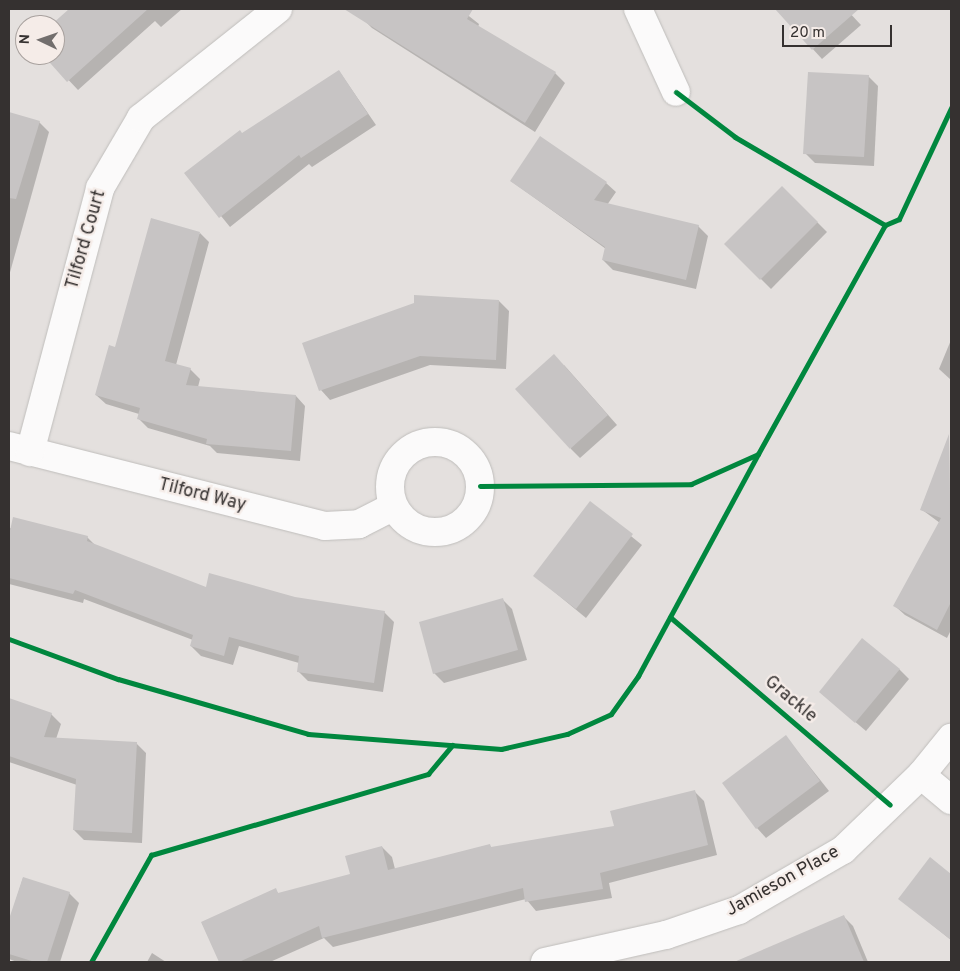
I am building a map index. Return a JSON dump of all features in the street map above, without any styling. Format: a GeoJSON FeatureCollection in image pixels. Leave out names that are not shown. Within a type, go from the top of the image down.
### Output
{"type":"FeatureCollection","features":[{"type":"Feature","properties":{"kind":"street","name":"Tilford Court"},"geometry":{"type":"LineString","coordinates":[[19,449],[100,188],[141,118],[278,9]]}},
{"type":"Feature","properties":{"kind":"street"},"geometry":{"type":"LineString","coordinates":[[638,9],[676,92]]}},
{"type":"Feature","properties":{"kind":"street","name":"Tilford Way"},"geometry":{"type":"LineString","coordinates":[[19,449],[325,526],[360,524],[393,507]]}},
{"type":"Feature","properties":{"kind":"street","name":"Jamieson Place"},"geometry":{"type":"LineString","coordinates":[[545,962],[666,936],[740,910],[843,850],[921,775],[951,738]]}},
{"type":"Feature","properties":{"kind":"street"},"geometry":{"type":"LineString","coordinates":[[921,775],[951,800]]}},
{"type":"Feature","properties":{"kind":"building"},"geometry":{"type":"Polygon","coordinates":[[[69,9],[148,9],[67,82],[52,65],[65,65],[65,15],[62,15],[69,9]]]}},
{"type":"Feature","properties":{"kind":"building"},"geometry":{"type":"Polygon","coordinates":[[[344,9],[473,9],[467,19],[556,72],[525,123],[344,9]]]}},
{"type":"Feature","properties":{"kind":"building"},"geometry":{"type":"Polygon","coordinates":[[[775,9],[859,9],[812,50],[775,9]]]}},
{"type":"Feature","properties":{"kind":"building"},"geometry":{"type":"Polygon","coordinates":[[[339,70],[368,114],[301,158],[299,155],[219,218],[184,173],[240,130],[242,133],[339,70]]]}},
{"type":"Feature","properties":{"kind":"building"},"geometry":{"type":"Polygon","coordinates":[[[808,72],[869,75],[864,157],[803,154],[808,72]]]}},
{"type":"Feature","properties":{"kind":"building"},"geometry":{"type":"Polygon","coordinates":[[[9,112],[40,121],[16,199],[9,198],[9,112]]]}},
{"type":"Feature","properties":{"kind":"building"},"geometry":{"type":"Polygon","coordinates":[[[540,136],[607,182],[594,200],[699,225],[686,280],[602,260],[605,247],[510,181],[540,136]]]}},
{"type":"Feature","properties":{"kind":"building"},"geometry":{"type":"Polygon","coordinates":[[[782,186],[818,222],[760,280],[724,244],[782,186]]]}},
{"type":"Feature","properties":{"kind":"building"},"geometry":{"type":"Polygon","coordinates":[[[151,218],[200,232],[165,361],[191,368],[186,385],[296,395],[291,451],[206,444],[207,439],[137,419],[140,408],[95,395],[109,345],[115,347],[151,218]]]}},
{"type":"Feature","properties":{"kind":"building"},"geometry":{"type":"Polygon","coordinates":[[[414,295],[499,300],[496,360],[420,356],[319,391],[302,343],[414,303],[414,295]]]}},
{"type":"Feature","properties":{"kind":"building"},"geometry":{"type":"Polygon","coordinates":[[[554,354],[608,415],[570,449],[515,389],[554,354]]]}},
{"type":"Feature","properties":{"kind":"building"},"geometry":{"type":"Polygon","coordinates":[[[949,434],[951,602],[937,630],[893,606],[941,518],[920,510],[949,434]]]}},
{"type":"Feature","properties":{"kind":"building"},"geometry":{"type":"Polygon","coordinates":[[[590,501],[633,534],[576,609],[533,576],[590,501]]]}},
{"type":"Feature","properties":{"kind":"building"},"geometry":{"type":"Polygon","coordinates":[[[13,517],[88,536],[87,541],[206,587],[209,573],[295,597],[385,611],[374,683],[297,672],[299,656],[229,637],[224,656],[190,646],[193,635],[75,590],[73,594],[9,578],[9,535],[13,517]]]}},
{"type":"Feature","properties":{"kind":"building"},"geometry":{"type":"Polygon","coordinates":[[[503,598],[518,650],[433,674],[419,622],[503,598]]]}},
{"type":"Feature","properties":{"kind":"building"},"geometry":{"type":"Polygon","coordinates":[[[862,638],[900,669],[855,723],[819,692],[862,638]]]}},
{"type":"Feature","properties":{"kind":"building"},"geometry":{"type":"Polygon","coordinates":[[[9,698],[52,713],[44,737],[137,742],[132,833],[73,830],[76,779],[9,756],[9,698]]]}},
{"type":"Feature","properties":{"kind":"building"},"geometry":{"type":"Polygon","coordinates":[[[786,735],[820,781],[756,829],[722,783],[786,735]]]}},
{"type":"Feature","properties":{"kind":"building"},"geometry":{"type":"Polygon","coordinates":[[[695,790],[708,845],[600,873],[603,889],[525,902],[523,888],[322,938],[319,926],[239,962],[219,962],[201,922],[276,888],[278,893],[350,874],[345,856],[382,846],[388,870],[490,844],[491,847],[614,826],[610,811],[695,790]]]}},
{"type":"Feature","properties":{"kind":"building"},"geometry":{"type":"Polygon","coordinates":[[[930,857],[951,874],[951,940],[898,899],[930,857]]]}},
{"type":"Feature","properties":{"kind":"building"},"geometry":{"type":"Polygon","coordinates":[[[23,877],[70,892],[47,962],[35,962],[9,954],[9,919],[23,877]]]}},
{"type":"Feature","properties":{"kind":"building"},"geometry":{"type":"Polygon","coordinates":[[[844,915],[864,962],[734,962],[844,915]]]}},
{"type":"Feature","properties":{"kind":"cycle path"},"geometry":{"type":"LineString","coordinates":[[676,92],[735,137],[885,225]]}},
{"type":"Feature","properties":{"kind":"cycle path"},"geometry":{"type":"LineString","coordinates":[[480,486],[691,484],[758,454],[885,225],[899,219],[951,108]]}},
{"type":"Feature","properties":{"kind":"cycle path"},"geometry":{"type":"LineString","coordinates":[[9,639],[118,679],[308,734],[501,749],[567,734],[611,714],[638,676],[758,454]]}},
{"type":"Feature","properties":{"kind":"cycle path","name":"Grackle"},"geometry":{"type":"LineString","coordinates":[[670,617],[890,805]]}},
{"type":"Feature","properties":{"kind":"cycle path"},"geometry":{"type":"LineString","coordinates":[[91,962],[151,855],[428,774],[452,745]]}}]}
